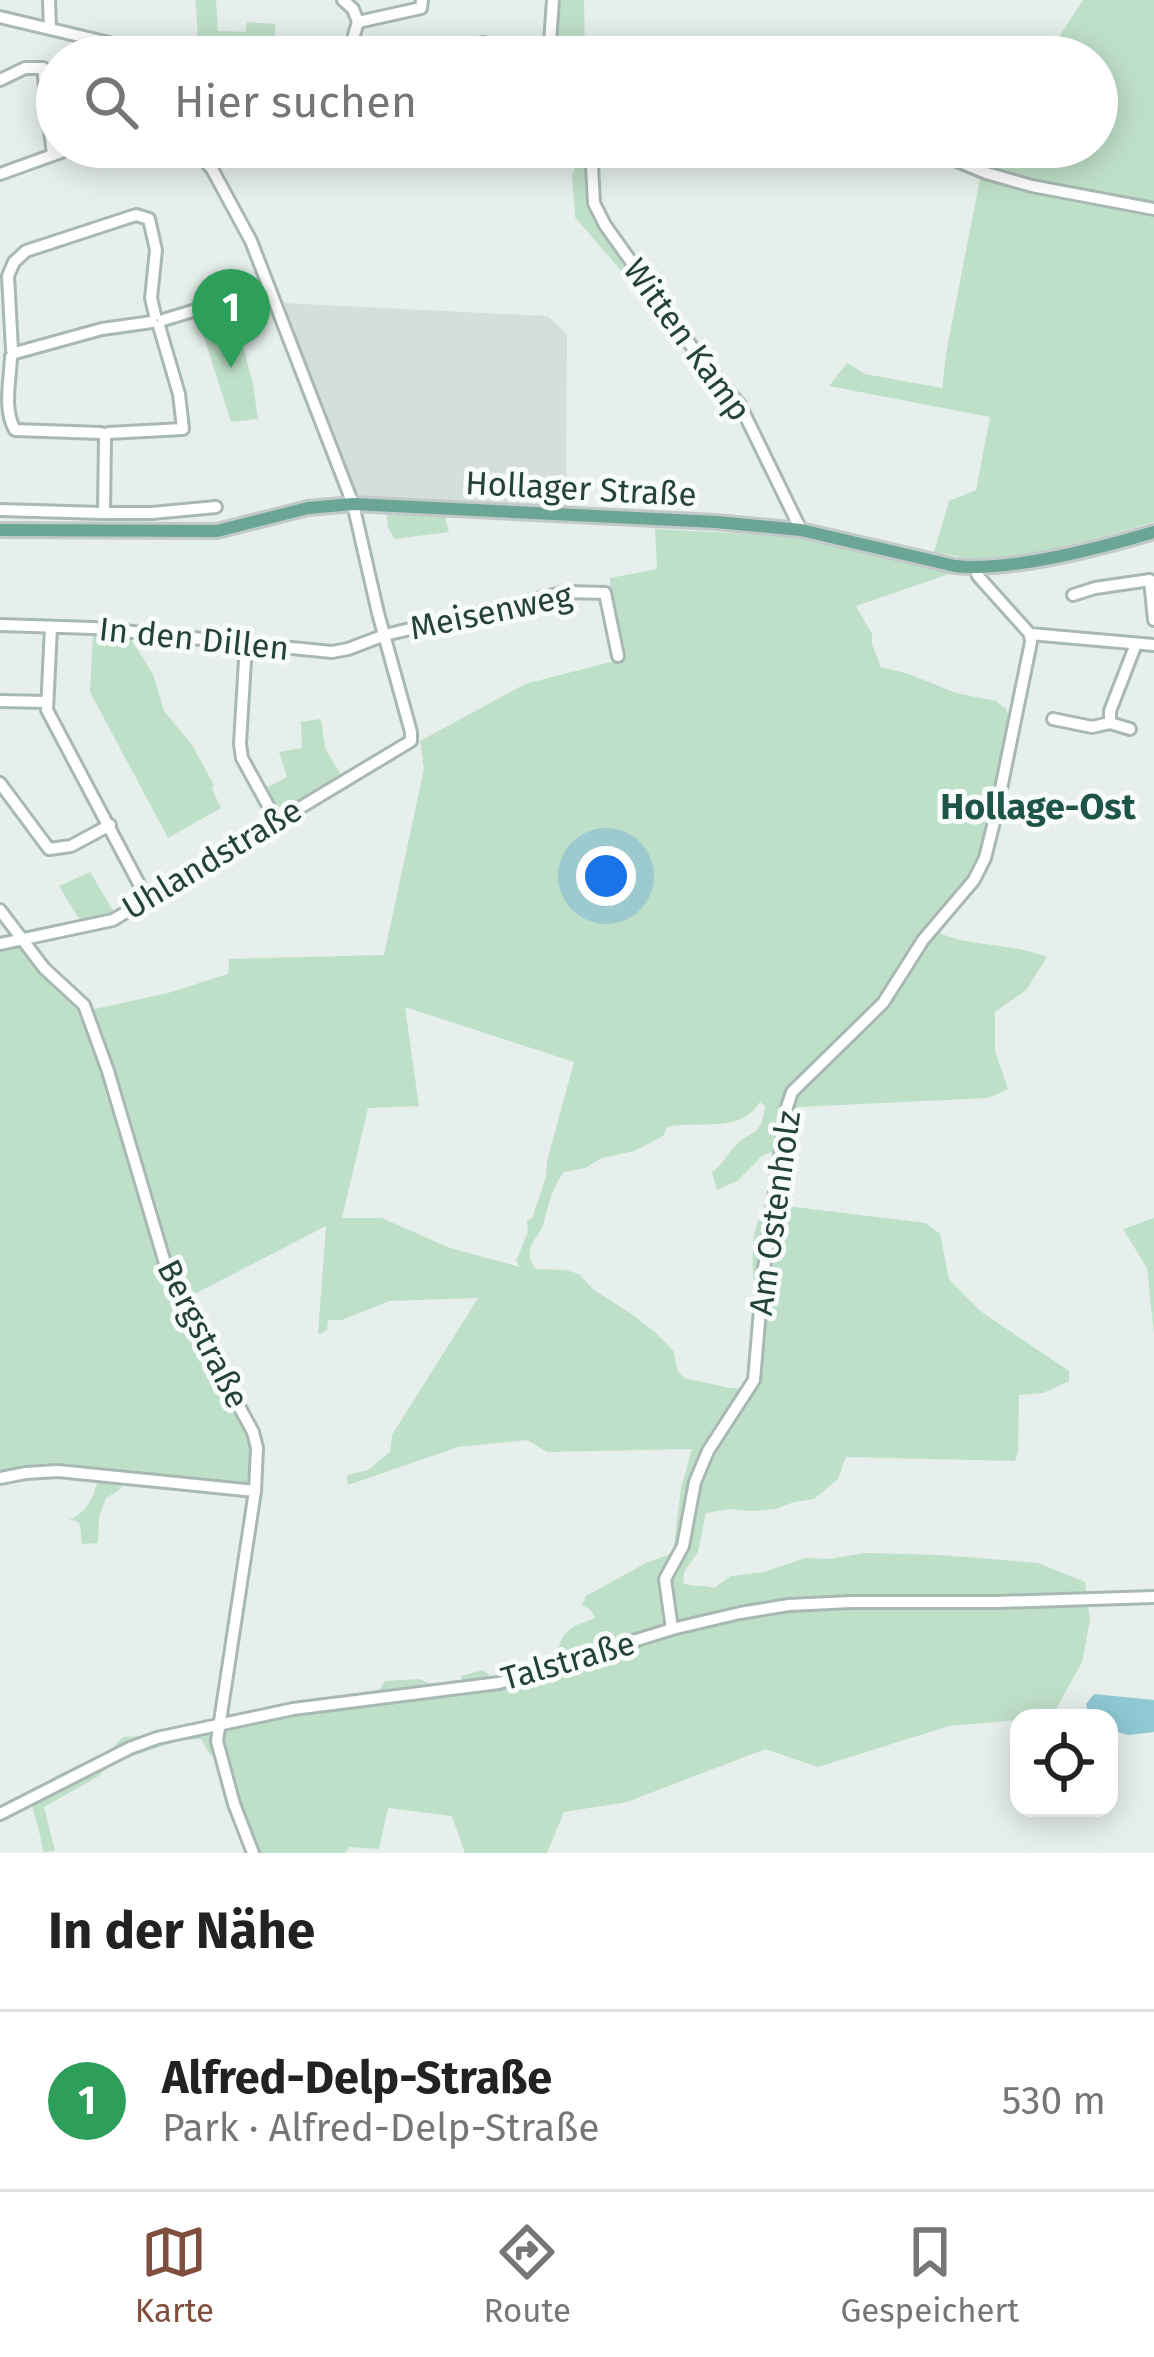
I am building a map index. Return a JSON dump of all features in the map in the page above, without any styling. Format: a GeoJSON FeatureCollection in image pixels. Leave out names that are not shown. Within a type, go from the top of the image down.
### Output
{"type":"FeatureCollection","features":[{"type":"Feature","properties":{"kind":"main road","name":"Hollager Straße"},"geometry":{"type":"LineString","coordinates":[[0,530],[217,531],[308,508],[353,504],[801,530],[976,568],[1024,562],[1154,532]]}},
{"type":"Feature","properties":{"kind":"street"},"geometry":{"type":"LineString","coordinates":[[50,0],[50,28]]}},
{"type":"Feature","properties":{"kind":"street"},"geometry":{"type":"LineString","coordinates":[[343,0],[358,22],[354,36]]}},
{"type":"Feature","properties":{"kind":"street"},"geometry":{"type":"LineString","coordinates":[[358,22],[421,8],[422,0]]}},
{"type":"Feature","properties":{"kind":"street"},"geometry":{"type":"LineString","coordinates":[[550,36],[553,0]]}},
{"type":"Feature","properties":{"kind":"street"},"geometry":{"type":"LineString","coordinates":[[0,17],[82,36]]}},
{"type":"Feature","properties":{"kind":"street"},"geometry":{"type":"LineString","coordinates":[[0,80],[36,68]]}},
{"type":"Feature","properties":{"kind":"street"},"geometry":{"type":"LineString","coordinates":[[0,174],[36,160]]}},
{"type":"Feature","properties":{"kind":"street"},"geometry":{"type":"LineString","coordinates":[[211,168],[251,241],[353,504],[385,635]]}},
{"type":"Feature","properties":{"kind":"street","name":"Witten Kamp"},"geometry":{"type":"LineString","coordinates":[[592,168],[594,203],[605,225],[697,354],[740,405],[801,530]]}},
{"type":"Feature","properties":{"kind":"street"},"geometry":{"type":"LineString","coordinates":[[974,168],[1017,182],[1154,209]]}},
{"type":"Feature","properties":{"kind":"street"},"geometry":{"type":"LineString","coordinates":[[136,215],[149,219],[156,250],[151,298],[179,394],[183,429],[105,435],[15,430],[8,405],[9,354],[8,276],[14,262],[26,251],[136,215]]}},
{"type":"Feature","properties":{"kind":"street"},"geometry":{"type":"LineString","coordinates":[[9,354],[102,329],[157,321],[269,287]]}},
{"type":"Feature","properties":{"kind":"street"},"geometry":{"type":"LineString","coordinates":[[104,532],[105,435]]}},
{"type":"Feature","properties":{"kind":"street"},"geometry":{"type":"LineString","coordinates":[[0,510],[152,513],[216,507]]}},
{"type":"Feature","properties":{"kind":"street"},"geometry":{"type":"LineString","coordinates":[[976,568],[1030,634],[1154,645]]}},
{"type":"Feature","properties":{"kind":"street"},"geometry":{"type":"LineString","coordinates":[[1073,595],[1150,580],[1154,620]]}},
{"type":"Feature","properties":{"kind":"street","name":"Meisenweg"},"geometry":{"type":"LineString","coordinates":[[385,635],[566,592],[598,592],[605,593],[618,656]]}},
{"type":"Feature","properties":{"kind":"street","name":"In den Dillen"},"geometry":{"type":"LineString","coordinates":[[0,626],[332,652],[385,635]]}},
{"type":"Feature","properties":{"kind":"street"},"geometry":{"type":"LineString","coordinates":[[50,627],[47,710],[147,898]]}},
{"type":"Feature","properties":{"kind":"street","name":"Am Ostenholz"},"geometry":{"type":"LineString","coordinates":[[673,1629],[665,1579],[682,1546],[695,1481],[708,1451],[754,1380],[765,1252],[792,1092],[883,1003],[923,940],[974,880],[986,858],[1030,634]]}},
{"type":"Feature","properties":{"kind":"street","name":"Uhlandstraße"},"geometry":{"type":"LineString","coordinates":[[0,944],[112,920],[411,741],[385,635]]}},
{"type":"Feature","properties":{"kind":"street"},"geometry":{"type":"LineString","coordinates":[[247,643],[242,758],[276,820]]}},
{"type":"Feature","properties":{"kind":"street"},"geometry":{"type":"LineString","coordinates":[[1110,722],[1136,644]]}},
{"type":"Feature","properties":{"kind":"street"},"geometry":{"type":"LineString","coordinates":[[0,700],[47,702]]}},
{"type":"Feature","properties":{"kind":"street"},"geometry":{"type":"LineString","coordinates":[[1053,719],[1092,727],[1110,722],[1130,729]]}},
{"type":"Feature","properties":{"kind":"street"},"geometry":{"type":"LineString","coordinates":[[0,783],[50,849],[71,846],[110,825]]}},
{"type":"Feature","properties":{"kind":"street","name":"Bergstraße"},"geometry":{"type":"LineString","coordinates":[[0,910],[44,968],[84,1005],[170,1280],[253,1432],[255,1491],[219,1724],[219,1753],[253,1853]]}},
{"type":"Feature","properties":{"kind":"street"},"geometry":{"type":"LineString","coordinates":[[0,1478],[58,1472],[255,1491]]}},
{"type":"Feature","properties":{"kind":"street","name":"Talstraße"},"geometry":{"type":"LineString","coordinates":[[0,1814],[157,1738],[293,1709],[499,1683],[740,1613],[789,1605],[1154,1597]]}},
{"type":"Feature","properties":{"kind":"shaded area"},"geometry":{"type":"Polygon","coordinates":[[[284,303],[548,316],[567,334],[566,507],[357,497],[282,309],[284,303]]]}},
{"type":"Feature","properties":{"kind":"green space"},"geometry":{"type":"Polygon","coordinates":[[[195,0],[216,0],[218,31],[245,32],[247,22],[275,24],[275,36],[197,36],[195,0]]]}},
{"type":"Feature","properties":{"kind":"green space"},"geometry":{"type":"Polygon","coordinates":[[[553,0],[584,0],[585,36],[550,36],[553,0]]]}},
{"type":"Feature","properties":{"kind":"green space"},"geometry":{"type":"Polygon","coordinates":[[[1083,0],[1154,0],[1154,205],[996,168],[1118,168],[1118,36],[1060,36],[1083,0]]]}},
{"type":"Feature","properties":{"kind":"green space"},"geometry":{"type":"Polygon","coordinates":[[[575,168],[592,168],[594,203],[638,272],[629,280],[575,217],[575,168]]]}},
{"type":"Feature","properties":{"kind":"green space"},"geometry":{"type":"Polygon","coordinates":[[[980,179],[1154,214],[1154,522],[989,562],[934,552],[949,501],[976,490],[990,417],[829,386],[847,363],[865,374],[942,388],[980,179]]]}},
{"type":"Feature","properties":{"kind":"green space"},"geometry":{"type":"Polygon","coordinates":[[[232,306],[258,419],[231,422],[198,318],[232,306]]]}},
{"type":"Feature","properties":{"kind":"green space"},"geometry":{"type":"Polygon","coordinates":[[[386,506],[443,509],[449,532],[394,539],[386,506]]]}},
{"type":"Feature","properties":{"kind":"green space"},"geometry":{"type":"Polygon","coordinates":[[[655,529],[788,536],[952,573],[856,606],[872,634],[881,667],[956,693],[996,701],[1009,716],[981,857],[972,876],[928,927],[956,939],[1047,957],[1026,990],[995,1012],[995,1051],[1008,1089],[988,1098],[798,1107],[792,1124],[796,1135],[786,1146],[762,1156],[737,1181],[717,1190],[712,1172],[739,1141],[757,1129],[765,1106],[760,1102],[752,1112],[730,1122],[667,1127],[663,1136],[634,1151],[564,1172],[531,1247],[531,1261],[536,1269],[579,1274],[594,1290],[633,1315],[674,1352],[677,1370],[684,1378],[750,1389],[760,1306],[753,1275],[754,1240],[759,1219],[770,1204],[926,1223],[940,1234],[949,1279],[980,1311],[1069,1371],[1069,1381],[1043,1393],[1019,1395],[1015,1461],[846,1457],[838,1479],[814,1499],[776,1509],[706,1513],[698,1552],[684,1572],[683,1583],[714,1588],[731,1576],[764,1572],[805,1558],[864,1553],[1038,1563],[1085,1582],[1090,1620],[1082,1662],[1056,1709],[1010,1709],[1010,1721],[949,1726],[818,1767],[765,1749],[627,1802],[564,1812],[547,1853],[465,1853],[452,1816],[388,1808],[379,1849],[253,1853],[219,1754],[211,1756],[201,1739],[181,1740],[114,1762],[44,1807],[55,1851],[43,1852],[30,1794],[110,1750],[123,1737],[374,1698],[385,1681],[420,1679],[442,1690],[462,1687],[461,1676],[483,1670],[499,1683],[558,1663],[555,1658],[564,1635],[595,1618],[582,1605],[586,1596],[673,1553],[681,1488],[692,1449],[547,1452],[527,1440],[458,1447],[348,1485],[347,1475],[368,1470],[390,1452],[392,1435],[478,1298],[389,1301],[342,1320],[328,1320],[327,1330],[318,1335],[326,1226],[181,1301],[253,1432],[255,1491],[127,1480],[106,1498],[98,1543],[82,1544],[80,1525],[69,1520],[89,1502],[99,1476],[58,1471],[0,1478],[0,949],[18,945],[81,1012],[228,974],[229,959],[384,955],[424,769],[420,741],[525,684],[622,659],[610,578],[657,569],[655,529]],[[405,1007],[419,1106],[368,1108],[342,1218],[382,1218],[450,1248],[520,1267],[516,1261],[546,1177],[574,1062],[405,1007]]]}},
{"type":"Feature","properties":{"kind":"green space"},"geometry":{"type":"Polygon","coordinates":[[[93,632],[129,636],[153,674],[164,711],[192,745],[214,785],[221,808],[168,838],[90,692],[93,632]]]}},
{"type":"Feature","properties":{"kind":"green space"},"geometry":{"type":"Polygon","coordinates":[[[321,719],[325,748],[343,779],[276,820],[260,791],[287,777],[279,752],[302,748],[301,722],[321,719]]]}},
{"type":"Feature","properties":{"kind":"green space"},"geometry":{"type":"Polygon","coordinates":[[[90,872],[117,917],[83,926],[59,886],[90,872]]]}},
{"type":"Feature","properties":{"kind":"green space"},"geometry":{"type":"Polygon","coordinates":[[[1154,1218],[1154,1333],[1147,1268],[1123,1229],[1154,1218]]]}},
{"type":"Feature","properties":{"kind":"water"},"geometry":{"type":"Polygon","coordinates":[[[1094,1694],[1154,1700],[1154,1732],[1118,1732],[1118,1709],[1087,1709],[1094,1694]]]}},
{"type":"Feature","properties":{"kind":"place","name":"Alfred-Delp-Straße"},"geometry":{"type":"Point","coordinates":[231,368]}},
{"type":"Feature","properties":{"kind":"district","name":"Hollage-Ost"},"geometry":{"type":"Point","coordinates":[1038,807]}}]}
